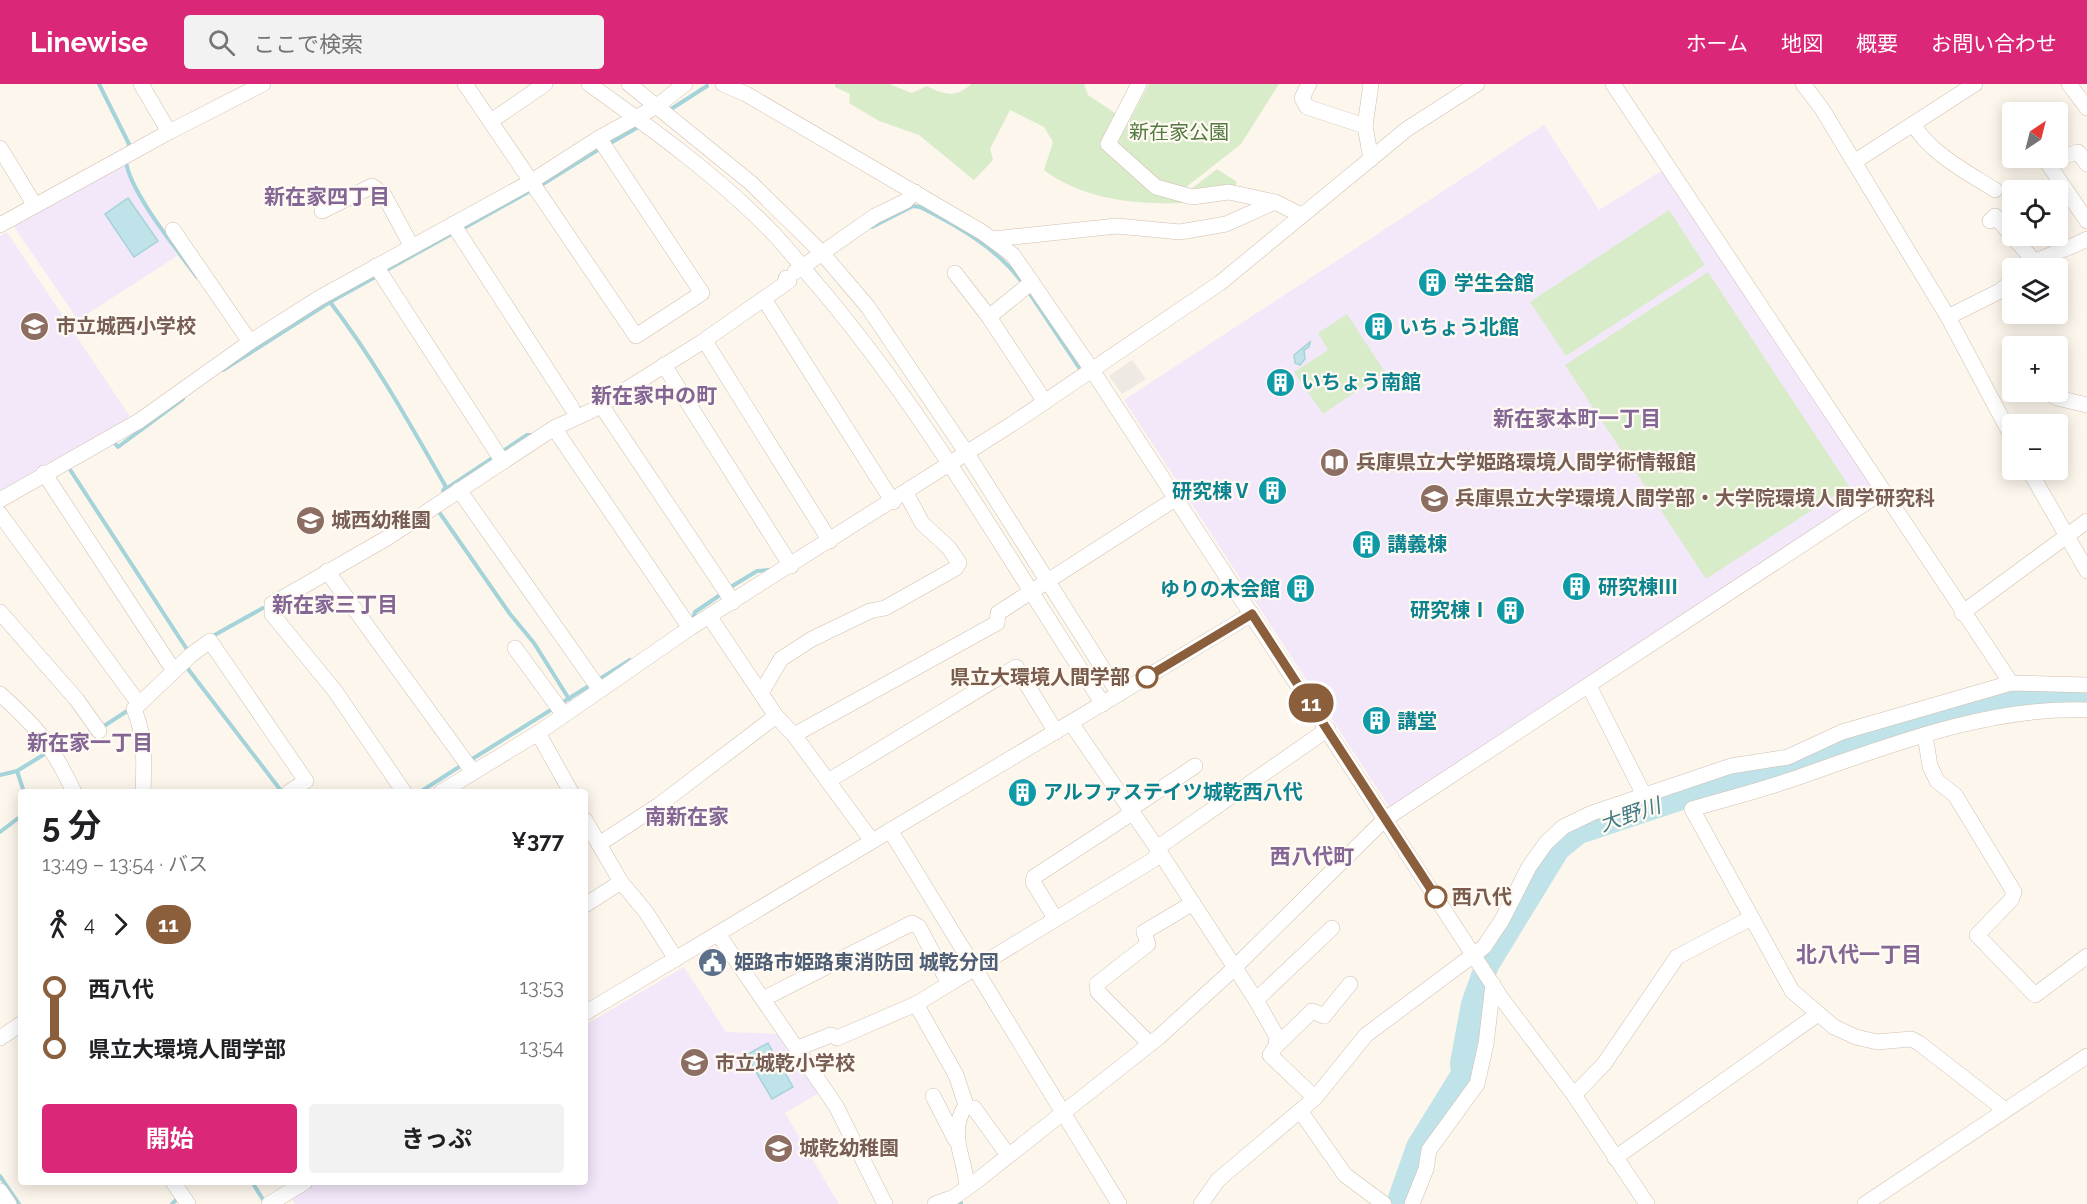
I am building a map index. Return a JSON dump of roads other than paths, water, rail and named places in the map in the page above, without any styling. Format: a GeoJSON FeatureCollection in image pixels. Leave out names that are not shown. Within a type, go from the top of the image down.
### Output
{"type":"FeatureCollection","features":[{"type":"Feature","properties":{"kind":"street"},"geometry":{"type":"LineString","coordinates":[[141,84],[169,132]]}},
{"type":"Feature","properties":{"kind":"street"},"geometry":{"type":"LineString","coordinates":[[0,225],[34,204],[169,132],[232,91],[263,84]]}},
{"type":"Feature","properties":{"kind":"street"},"geometry":{"type":"LineString","coordinates":[[465,84],[636,336],[702,293],[599,138]]}},
{"type":"Feature","properties":{"kind":"street"},"geometry":{"type":"LineString","coordinates":[[491,121],[545,84]]}},
{"type":"Feature","properties":{"kind":"street"},"geometry":{"type":"LineString","coordinates":[[589,84],[637,117],[712,176],[770,230],[802,267],[887,371],[950,462],[1030,593],[1103,704]]}},
{"type":"Feature","properties":{"kind":"street"},"geometry":{"type":"LineString","coordinates":[[629,84],[751,183],[822,253],[868,306],[966,452],[1119,694]]}},
{"type":"Feature","properties":{"kind":"street"},"geometry":{"type":"LineString","coordinates":[[0,500],[139,421],[250,342],[319,298],[453,224],[535,186],[599,138],[657,106],[685,84]]}},
{"type":"Feature","properties":{"kind":"street"},"geometry":{"type":"LineString","coordinates":[[723,84],[746,94],[915,192],[993,239],[1012,255],[1092,370],[1502,999],[1574,1095],[1647,1204]]}},
{"type":"Feature","properties":{"kind":"street"},"geometry":{"type":"LineString","coordinates":[[1139,84],[1108,144],[1156,187],[1192,197],[1229,192],[1275,202],[1302,215]]}},
{"type":"Feature","properties":{"kind":"street"},"geometry":{"type":"LineString","coordinates":[[1309,84],[1302,98],[1307,107],[1365,126]]}},
{"type":"Feature","properties":{"kind":"street"},"geometry":{"type":"LineString","coordinates":[[1371,84],[1365,126],[1371,159]]}},
{"type":"Feature","properties":{"kind":"street"},"geometry":{"type":"LineString","coordinates":[[444,789],[470,765],[538,733],[560,709],[687,623],[709,616],[729,595],[791,566],[892,502],[1220,283],[1407,129],[1477,84]]}},
{"type":"Feature","properties":{"kind":"street"},"geometry":{"type":"LineString","coordinates":[[1613,84],[1962,613],[2011,683]]}},
{"type":"Feature","properties":{"kind":"street"},"geometry":{"type":"LineString","coordinates":[[1803,84],[1854,162],[1948,317],[2002,418]]}},
{"type":"Feature","properties":{"kind":"street"},"geometry":{"type":"LineString","coordinates":[[1854,162],[1975,84]]}},
{"type":"Feature","properties":{"kind":"street"},"geometry":{"type":"LineString","coordinates":[[2069,84],[2087,108]]}},
{"type":"Feature","properties":{"kind":"street"},"geometry":{"type":"LineString","coordinates":[[1913,124],[1919,134],[1951,162],[1995,190]]}},
{"type":"Feature","properties":{"kind":"street"},"geometry":{"type":"LineString","coordinates":[[0,148],[34,204]]}},
{"type":"Feature","properties":{"kind":"street"},"geometry":{"type":"LineString","coordinates":[[2087,165],[2078,152],[2047,162],[2087,221]]}},
{"type":"Feature","properties":{"kind":"street"},"geometry":{"type":"LineString","coordinates":[[322,211],[372,186],[384,195],[412,247]]}},
{"type":"Feature","properties":{"kind":"street"},"geometry":{"type":"LineString","coordinates":[[402,789],[335,691],[272,614],[272,604],[430,510],[456,492],[499,456],[554,428],[571,414],[729,316],[784,276],[786,278],[875,216],[906,201],[915,192]]}},
{"type":"Feature","properties":{"kind":"street"},"geometry":{"type":"LineString","coordinates":[[993,239],[1117,226],[1180,232],[1226,224],[1275,202]]}},
{"type":"Feature","properties":{"kind":"street"},"geometry":{"type":"LineString","coordinates":[[1990,221],[1995,216],[2025,258]]}},
{"type":"Feature","properties":{"kind":"street"},"geometry":{"type":"LineString","coordinates":[[453,224],[571,414]]}},
{"type":"Feature","properties":{"kind":"street"},"geometry":{"type":"LineString","coordinates":[[173,230],[250,342]]}},
{"type":"Feature","properties":{"kind":"street"},"geometry":{"type":"LineString","coordinates":[[2048,258],[2087,239]]}},
{"type":"Feature","properties":{"kind":"street"},"geometry":{"type":"LineString","coordinates":[[376,266],[499,456]]}},
{"type":"Feature","properties":{"kind":"street"},"geometry":{"type":"LineString","coordinates":[[955,273],[989,317],[1045,402]]}},
{"type":"Feature","properties":{"kind":"street"},"geometry":{"type":"LineString","coordinates":[[571,414],[601,405],[702,342],[789,281],[786,278]]}},
{"type":"Feature","properties":{"kind":"street"},"geometry":{"type":"LineString","coordinates":[[989,317],[1032,282]]}},
{"type":"Feature","properties":{"kind":"street"},"geometry":{"type":"LineString","coordinates":[[1948,317],[2002,289]]}},
{"type":"Feature","properties":{"kind":"street"},"geometry":{"type":"LineString","coordinates":[[764,299],[892,502]]}},
{"type":"Feature","properties":{"kind":"street"},"geometry":{"type":"LineString","coordinates":[[702,342],[708,346],[830,541]]}},
{"type":"Feature","properties":{"kind":"street"},"geometry":{"type":"LineString","coordinates":[[664,365],[791,566]]}},
{"type":"Feature","properties":{"kind":"street"},"geometry":{"type":"LineString","coordinates":[[2068,401],[2087,405]]}},
{"type":"Feature","properties":{"kind":"street"},"geometry":{"type":"LineString","coordinates":[[601,405],[729,595]]}},
{"type":"Feature","properties":{"kind":"street"},"geometry":{"type":"LineString","coordinates":[[554,428],[687,623]]}},
{"type":"Feature","properties":{"kind":"street"},"geometry":{"type":"LineString","coordinates":[[44,473],[177,666]]}},
{"type":"Feature","properties":{"kind":"street"},"geometry":{"type":"LineString","coordinates":[[2034,480],[2065,537],[2087,571]]}},
{"type":"Feature","properties":{"kind":"street"},"geometry":{"type":"LineString","coordinates":[[456,492],[597,686]]}},
{"type":"Feature","properties":{"kind":"street"},"geometry":{"type":"LineString","coordinates":[[935,1204],[954,1197],[1150,1044],[1235,966],[1385,819],[1882,492]]}},
{"type":"Feature","properties":{"kind":"street"},"geometry":{"type":"LineString","coordinates":[[761,693],[782,659],[789,654],[870,610],[885,608],[956,568],[959,563],[949,548],[922,523],[906,493]]}},
{"type":"Feature","properties":{"kind":"street"},"geometry":{"type":"LineString","coordinates":[[795,735],[997,623],[998,614],[1175,499]]}},
{"type":"Feature","properties":{"kind":"street"},"geometry":{"type":"LineString","coordinates":[[0,514],[134,697]]}},
{"type":"Feature","properties":{"kind":"street"},"geometry":{"type":"LineString","coordinates":[[1962,613],[2087,521]]}},
{"type":"Feature","properties":{"kind":"street"},"geometry":{"type":"LineString","coordinates":[[327,571],[470,765]]}},
{"type":"Feature","properties":{"kind":"street"},"geometry":{"type":"LineString","coordinates":[[0,612],[77,700],[99,731]]}},
{"type":"Feature","properties":{"kind":"street"},"geometry":{"type":"LineString","coordinates":[[588,1011],[1252,614]]}},
{"type":"Feature","properties":{"kind":"street"},"geometry":{"type":"LineString","coordinates":[[709,616],[776,716],[795,735],[872,841]]}},
{"type":"Feature","properties":{"kind":"street"},"geometry":{"type":"LineString","coordinates":[[143,789],[146,750],[142,728],[134,709],[177,666],[210,641],[306,781],[294,789]]}},
{"type":"Feature","properties":{"kind":"street"},"geometry":{"type":"LineString","coordinates":[[515,648],[560,709]]}},
{"type":"Feature","properties":{"kind":"street"},"geometry":{"type":"LineString","coordinates":[[828,781],[1017,667],[1056,732]]}},
{"type":"Feature","properties":{"kind":"street"},"geometry":{"type":"LineString","coordinates":[[1201,1204],[1218,1180],[1315,1098],[1365,1035],[1461,961],[1475,957],[1502,920],[1529,867],[1546,843],[1563,827],[1731,766],[1788,757],[1853,729],[2011,683],[2087,685]]}},
{"type":"Feature","properties":{"kind":"street"},"geometry":{"type":"LineString","coordinates":[[1589,686],[1645,797]]}},
{"type":"Feature","properties":{"kind":"street"},"geometry":{"type":"LineString","coordinates":[[0,694],[35,725],[53,749],[73,789]]}},
{"type":"Feature","properties":{"kind":"street"},"geometry":{"type":"LineString","coordinates":[[2006,1110],[1919,1043],[1911,1039],[1877,1042],[1856,1037],[1834,1027],[1792,991],[1692,810],[1795,778],[1862,753],[1925,735],[2022,712],[2087,710]]}},
{"type":"Feature","properties":{"kind":"street"},"geometry":{"type":"LineString","coordinates":[[599,844],[659,805],[776,716]]}},
{"type":"Feature","properties":{"kind":"street"},"geometry":{"type":"LineString","coordinates":[[1071,723],[1159,850],[1235,966],[1277,1037],[1276,1046]]}},
{"type":"Feature","properties":{"kind":"street"},"geometry":{"type":"LineString","coordinates":[[798,1048],[831,1035],[837,1038],[849,1035],[916,1004],[975,966],[1153,860],[1159,850],[1328,729]]}},
{"type":"Feature","properties":{"kind":"street"},"geometry":{"type":"LineString","coordinates":[[538,733],[569,789]]}},
{"type":"Feature","properties":{"kind":"street"},"geometry":{"type":"LineString","coordinates":[[1925,735],[1930,766],[1937,782],[1955,795],[2014,892],[2011,900],[1977,935],[2035,995],[2087,956]]}},
{"type":"Feature","properties":{"kind":"street"},"geometry":{"type":"LineString","coordinates":[[1055,918],[1033,882],[1034,877],[1195,766]]}},
{"type":"Feature","properties":{"kind":"street"},"geometry":{"type":"LineString","coordinates":[[588,827],[621,882],[645,910],[676,959]]}},
{"type":"Feature","properties":{"kind":"street"},"geometry":{"type":"LineString","coordinates":[[890,830],[1119,1204]]}},
{"type":"Feature","properties":{"kind":"street"},"geometry":{"type":"LineString","coordinates":[[588,902],[621,882]]}},
{"type":"Feature","properties":{"kind":"street"},"geometry":{"type":"LineString","coordinates":[[1150,1044],[1098,992],[1097,984],[1148,944],[1144,932],[1193,903]]}},
{"type":"Feature","properties":{"kind":"street"},"geometry":{"type":"LineString","coordinates":[[1574,1095],[1604,1064],[1677,957],[1751,918]]}},
{"type":"Feature","properties":{"kind":"street"},"geometry":{"type":"LineString","coordinates":[[763,999],[912,924],[919,927],[949,984]]}},
{"type":"Feature","properties":{"kind":"street"},"geometry":{"type":"LineString","coordinates":[[1256,1000],[1332,928]]}},
{"type":"Feature","properties":{"kind":"street"},"geometry":{"type":"LineString","coordinates":[[718,934],[836,1106],[885,1204]]}},
{"type":"Feature","properties":{"kind":"street"},"geometry":{"type":"LineString","coordinates":[[1315,1098],[1270,1054],[1312,1011],[1324,1016],[1350,984]]}},
{"type":"Feature","properties":{"kind":"street"},"geometry":{"type":"LineString","coordinates":[[1412,1204],[1426,1169],[1429,1150],[1477,1084],[1486,1044],[1493,984]]}},
{"type":"Feature","properties":{"kind":"street"},"geometry":{"type":"LineString","coordinates":[[916,1004],[956,1075],[966,1105],[960,1113],[955,1139]]}},
{"type":"Feature","properties":{"kind":"street"},"geometry":{"type":"LineString","coordinates":[[1615,1158],[1818,1014]]}},
{"type":"Feature","properties":{"kind":"street"},"geometry":{"type":"LineString","coordinates":[[0,1038],[18,1025]]}},
{"type":"Feature","properties":{"kind":"street"},"geometry":{"type":"LineString","coordinates":[[1872,1202],[2006,1110],[2085,1060]]}},
{"type":"Feature","properties":{"kind":"street"},"geometry":{"type":"LineString","coordinates":[[933,1096],[955,1139],[965,1167],[967,1187]]}},
{"type":"Feature","properties":{"kind":"street"},"geometry":{"type":"LineString","coordinates":[[974,1108],[1008,1155]]}},
{"type":"Feature","properties":{"kind":"street"},"geometry":{"type":"LineString","coordinates":[[1301,1112],[1345,1175],[1383,1204]]}},
{"type":"Feature","properties":{"kind":"street"},"geometry":{"type":"LineString","coordinates":[[174,1185],[188,1204]]}},
{"type":"Feature","properties":{"kind":"street"},"geometry":{"type":"LineString","coordinates":[[275,1202],[300,1185]]}},
{"type":"Feature","properties":{"kind":"street"},"geometry":{"type":"LineString","coordinates":[[0,1191],[9,1204]]}},
{"type":"Feature","properties":{"kind":"water"},"geometry":{"type":"Polygon","coordinates":[[[128,198],[158,241],[134,257],[105,214],[128,198]]]}},
{"type":"Feature","properties":{"kind":"water"},"geometry":{"type":"Polygon","coordinates":[[[1310,342],[1309,347],[1304,350],[1305,359],[1300,365],[1295,363],[1294,355],[1310,342]]]}},
{"type":"Feature","properties":{"kind":"water"},"geometry":{"type":"Polygon","coordinates":[[[768,1043],[793,1087],[772,1099],[746,1055],[768,1043]]]}},
{"type":"Feature","properties":{"kind":"waterway"},"geometry":{"type":"LineString","coordinates":[[99,84],[129,144],[128,148]]}},
{"type":"Feature","properties":{"kind":"waterway"},"geometry":{"type":"LineString","coordinates":[[668,111],[707,86]]}},
{"type":"Feature","properties":{"kind":"waterway"},"geometry":{"type":"LineString","coordinates":[[607,145],[640,126]]}},
{"type":"Feature","properties":{"kind":"waterway"},"geometry":{"type":"LineString","coordinates":[[538,187],[601,148]]}},
{"type":"Feature","properties":{"kind":"waterway"},"geometry":{"type":"LineString","coordinates":[[126,161],[129,174],[145,204],[197,277]]}},
{"type":"Feature","properties":{"kind":"waterway"},"geometry":{"type":"LineString","coordinates":[[462,229],[532,190]]}},
{"type":"Feature","properties":{"kind":"waterway"},"geometry":{"type":"LineString","coordinates":[[872,227],[913,206],[920,207],[977,240],[1003,260],[1024,285]]}},
{"type":"Feature","properties":{"kind":"waterway"},"geometry":{"type":"LineString","coordinates":[[383,272],[455,232]]}},
{"type":"Feature","properties":{"kind":"waterway"},"geometry":{"type":"LineString","coordinates":[[223,370],[330,302],[377,276]]}},
{"type":"Feature","properties":{"kind":"waterway"},"geometry":{"type":"LineString","coordinates":[[1028,291],[1082,372]]}},
{"type":"Feature","properties":{"kind":"waterway"},"geometry":{"type":"LineString","coordinates":[[330,302],[362,346],[391,392],[446,487],[444,489]]}},
{"type":"Feature","properties":{"kind":"waterway"},"geometry":{"type":"LineString","coordinates":[[113,441],[118,447],[183,399]]}},
{"type":"Feature","properties":{"kind":"waterway"},"geometry":{"type":"LineString","coordinates":[[500,453],[527,435],[535,435]]}},
{"type":"Feature","properties":{"kind":"waterway"},"geometry":{"type":"LineString","coordinates":[[443,491],[494,457]]}},
{"type":"Feature","properties":{"kind":"waterway"},"geometry":{"type":"LineString","coordinates":[[69,468],[188,651]]}},
{"type":"Feature","properties":{"kind":"waterway"},"geometry":{"type":"LineString","coordinates":[[437,509],[510,614],[534,643],[569,699]]}},
{"type":"Feature","properties":{"kind":"waterway"},"geometry":{"type":"LineString","coordinates":[[729,588],[757,571],[770,570]]}},
{"type":"Feature","properties":{"kind":"waterway"},"geometry":{"type":"LineString","coordinates":[[692,621],[695,612],[723,593]]}},
{"type":"Feature","properties":{"kind":"waterway"},"geometry":{"type":"LineString","coordinates":[[211,637],[263,608]]}},
{"type":"Feature","properties":{"kind":"waterway"},"geometry":{"type":"LineString","coordinates":[[598,680],[630,660]]}},
{"type":"Feature","properties":{"kind":"waterway"},"geometry":{"type":"LineString","coordinates":[[185,665],[280,789]]}},
{"type":"Feature","properties":{"kind":"waterway"},"geometry":{"type":"LineString","coordinates":[[560,704],[592,684]]}},
{"type":"Feature","properties":{"kind":"waterway","name":"大野川"},"geometry":{"type":"LineString","coordinates":[[1398,1204],[1418,1147],[1463,1074],[1462,1063],[1473,1004],[1487,965],[1558,849],[1579,832],[1684,797],[1788,768],[1901,725],[2047,696],[2087,697]]}},
{"type":"Feature","properties":{"kind":"waterway"},"geometry":{"type":"LineString","coordinates":[[469,761],[554,708]]}},
{"type":"Feature","properties":{"kind":"waterway"},"geometry":{"type":"LineString","coordinates":[[101,728],[130,709]]}},
{"type":"Feature","properties":{"kind":"waterway"},"geometry":{"type":"LineString","coordinates":[[54,749],[94,731]]}},
{"type":"Feature","properties":{"kind":"waterway"},"geometry":{"type":"LineString","coordinates":[[0,775],[17,771],[48,752]]}},
{"type":"Feature","properties":{"kind":"waterway"},"geometry":{"type":"LineString","coordinates":[[425,789],[462,765]]}},
{"type":"Feature","properties":{"kind":"waterway"},"geometry":{"type":"LineString","coordinates":[[17,771],[23,789]]}},
{"type":"Feature","properties":{"kind":"waterway"},"geometry":{"type":"LineString","coordinates":[[0,832],[18,818]]}},
{"type":"Feature","properties":{"kind":"waterway"},"geometry":{"type":"LineString","coordinates":[[0,1176],[19,1204]]}},
{"type":"Feature","properties":{"kind":"waterway"},"geometry":{"type":"LineString","coordinates":[[254,1185],[264,1201]]}},
{"type":"Feature","properties":{"kind":"waterway"},"geometry":{"type":"LineString","coordinates":[[172,1204],[178,1198]]}},
{"type":"Feature","properties":{"kind":"place","name":"学生会館"},"geometry":{"type":"Point","coordinates":[1433,283]}},
{"type":"Feature","properties":{"kind":"place","name":"市立城西小学校"},"geometry":{"type":"Point","coordinates":[35,326]}},
{"type":"Feature","properties":{"kind":"place","name":"いちょう北館"},"geometry":{"type":"Point","coordinates":[1378,327]}},
{"type":"Feature","properties":{"kind":"place","name":"いちょう南館"},"geometry":{"type":"Point","coordinates":[1280,382]}},
{"type":"Feature","properties":{"kind":"place","name":"兵庫県立大学姫路環境人間学術情報館"},"geometry":{"type":"Point","coordinates":[1335,462]}},
{"type":"Feature","properties":{"kind":"place","name":"研究棟Ⅴ"},"geometry":{"type":"Point","coordinates":[1273,491]}},
{"type":"Feature","properties":{"kind":"place","name":"兵庫県立大学環境人間学部・大学院環境人間学研究科"},"geometry":{"type":"Point","coordinates":[1434,498]}},
{"type":"Feature","properties":{"kind":"place","name":"城西幼稚園"},"geometry":{"type":"Point","coordinates":[310,520]}},
{"type":"Feature","properties":{"kind":"place","name":"講義棟"},"geometry":{"type":"Point","coordinates":[1366,544]}},
{"type":"Feature","properties":{"kind":"place","name":"研究棟Ⅲ"},"geometry":{"type":"Point","coordinates":[1577,587]}},
{"type":"Feature","properties":{"kind":"place","name":"ゆりの木会館"},"geometry":{"type":"Point","coordinates":[1301,589]}},
{"type":"Feature","properties":{"kind":"place","name":"研究棟Ⅰ"},"geometry":{"type":"Point","coordinates":[1511,610]}},
{"type":"Feature","properties":{"kind":"place","name":"県立大環境人間学部"},"geometry":{"type":"Point","coordinates":[1147,677]}},
{"type":"Feature","properties":{"kind":"place","name":"講堂"},"geometry":{"type":"Point","coordinates":[1376,721]}},
{"type":"Feature","properties":{"kind":"place","name":"アルファステイツ城乾西八代"},"geometry":{"type":"Point","coordinates":[1022,792]}},
{"type":"Feature","properties":{"kind":"place","name":"西八代"},"geometry":{"type":"Point","coordinates":[1436,897]}},
{"type":"Feature","properties":{"kind":"place","name":"姫路市姫路東消防団 城乾分団"},"geometry":{"type":"Point","coordinates":[713,962]}},
{"type":"Feature","properties":{"kind":"place","name":"市立城乾小学校"},"geometry":{"type":"Point","coordinates":[694,1063]}},
{"type":"Feature","properties":{"kind":"place","name":"城乾幼稚園"},"geometry":{"type":"Point","coordinates":[778,1148]}},
{"type":"Feature","properties":{"kind":"district","name":"新在家四丁目"},"geometry":{"type":"Point","coordinates":[327,197]}},
{"type":"Feature","properties":{"kind":"district","name":"新在家中の町"},"geometry":{"type":"Point","coordinates":[654,396]}},
{"type":"Feature","properties":{"kind":"district","name":"新在家本町一丁目"},"geometry":{"type":"Point","coordinates":[1577,419]}},
{"type":"Feature","properties":{"kind":"district","name":"新在家三丁目"},"geometry":{"type":"Point","coordinates":[335,605]}},
{"type":"Feature","properties":{"kind":"district","name":"新在家一丁目"},"geometry":{"type":"Point","coordinates":[90,743]}},
{"type":"Feature","properties":{"kind":"district","name":"南新在家"},"geometry":{"type":"Point","coordinates":[687,817]}},
{"type":"Feature","properties":{"kind":"district","name":"西八代町"},"geometry":{"type":"Point","coordinates":[1312,857]}},
{"type":"Feature","properties":{"kind":"district","name":"北八代一丁目"},"geometry":{"type":"Point","coordinates":[1859,955]}},
{"type":"Feature","properties":{"kind":"park label","name":"新在家公園"},"geometry":{"type":"Point","coordinates":[1179,132]}}]}
